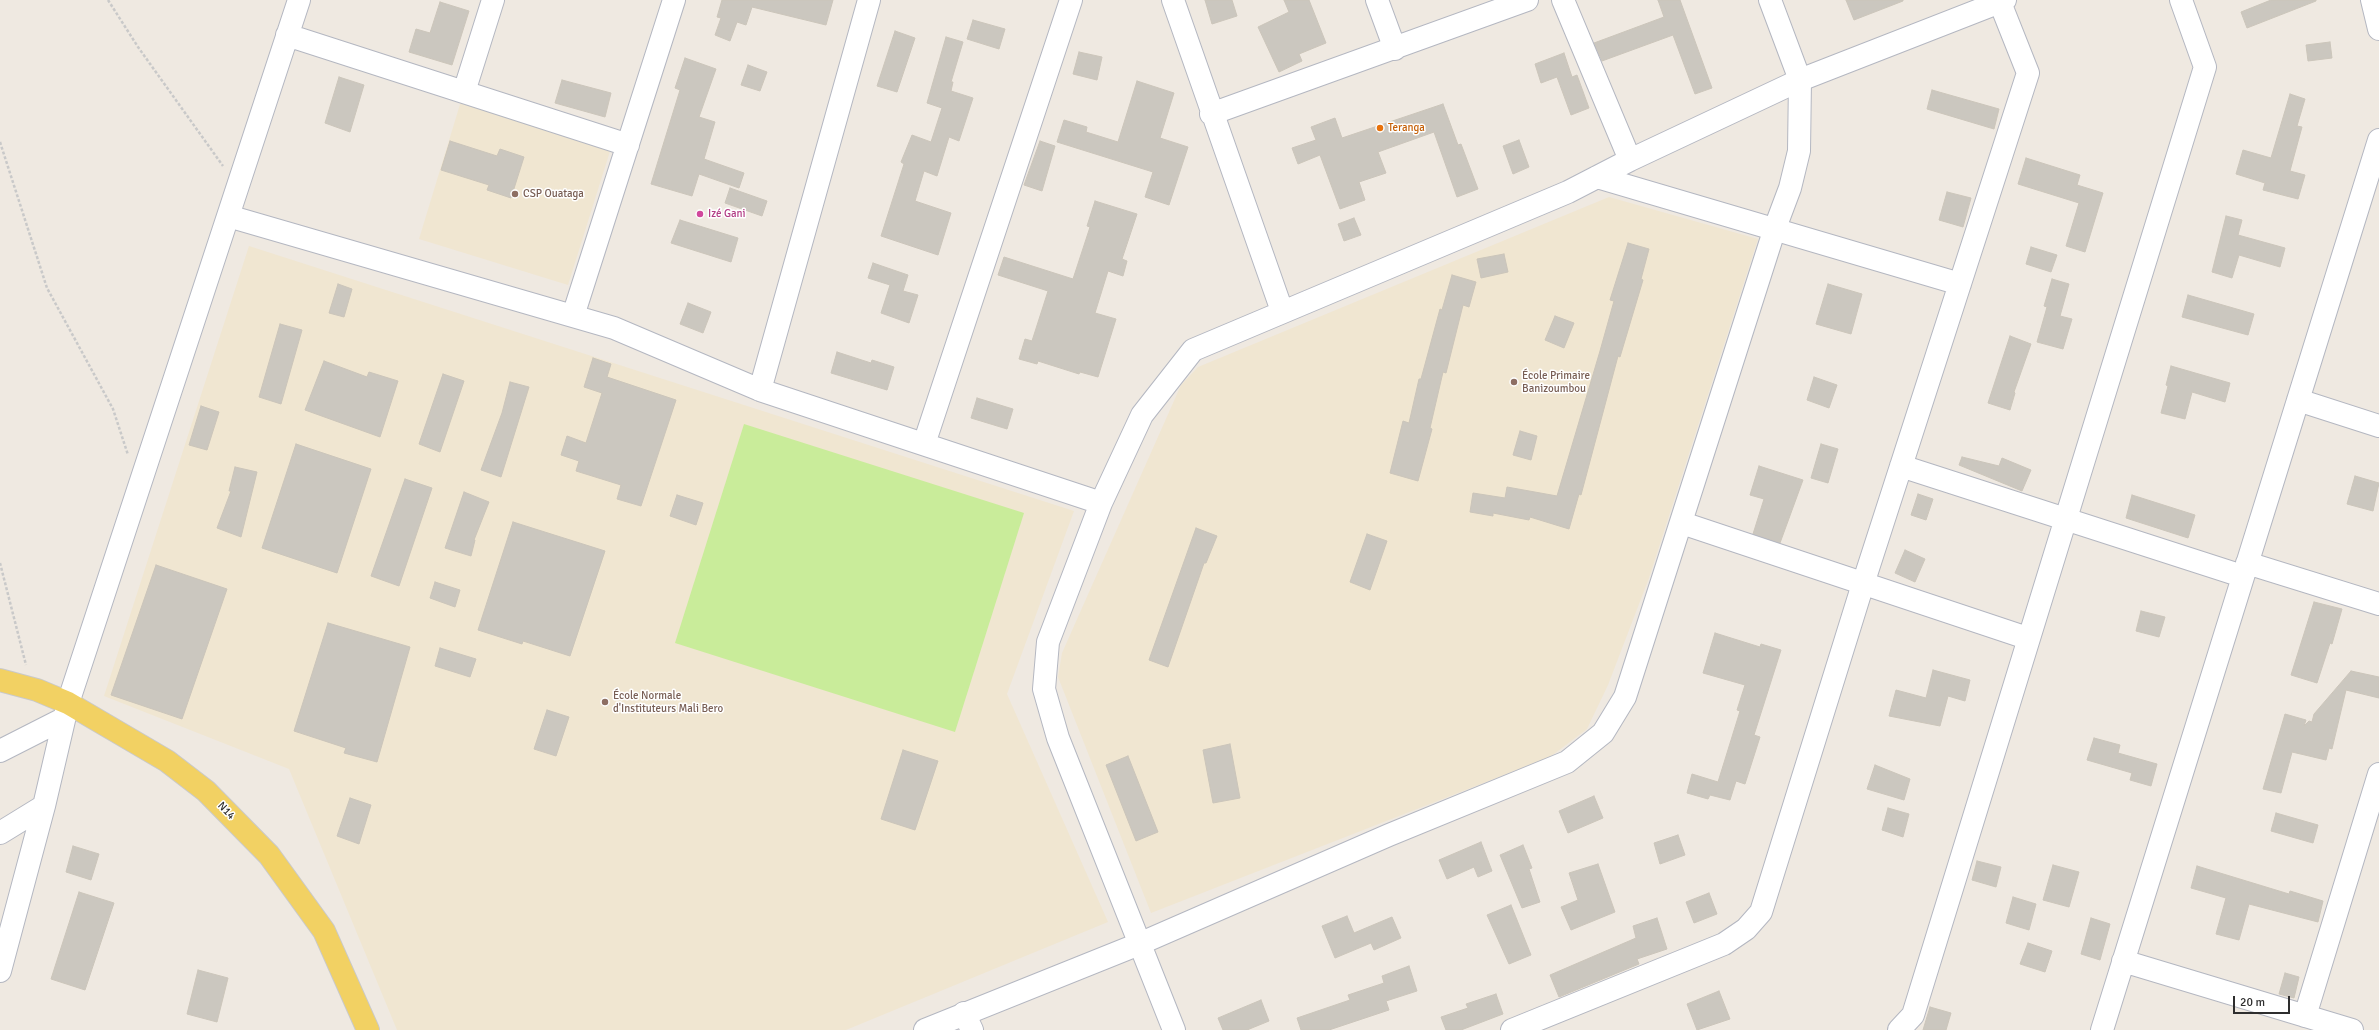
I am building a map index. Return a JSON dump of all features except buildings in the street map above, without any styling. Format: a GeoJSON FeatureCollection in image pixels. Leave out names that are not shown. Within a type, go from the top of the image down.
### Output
{"type":"FeatureCollection","features":[{"type":"Feature","properties":{"kind":"main road","name":"N14"},"geometry":{"type":"LineString","coordinates":[[0,680],[37,690],[66,711],[172,765],[206,791],[269,855],[324,931],[368,1030]]}},
{"type":"Feature","properties":{"kind":"street"},"geometry":{"type":"LineString","coordinates":[[0,971],[44,806],[66,711],[299,0]]}},
{"type":"Feature","properties":{"kind":"street"},"geometry":{"type":"LineString","coordinates":[[464,92],[493,0]]}},
{"type":"Feature","properties":{"kind":"street"},"geometry":{"type":"LineString","coordinates":[[573,316],[674,0]]}},
{"type":"Feature","properties":{"kind":"street"},"geometry":{"type":"LineString","coordinates":[[760,390],[870,0]]}},
{"type":"Feature","properties":{"kind":"street"},"geometry":{"type":"LineString","coordinates":[[924,444],[1071,0]]}},
{"type":"Feature","properties":{"kind":"street"},"geometry":{"type":"LineString","coordinates":[[1173,0],[1211,114],[1282,311]]}},
{"type":"Feature","properties":{"kind":"street"},"geometry":{"type":"LineString","coordinates":[[1377,0],[1395,50]]}},
{"type":"Feature","properties":{"kind":"street"},"geometry":{"type":"LineString","coordinates":[[1211,114],[1395,50],[1527,0]]}},
{"type":"Feature","properties":{"kind":"street"},"geometry":{"type":"LineString","coordinates":[[1563,0],[1630,160]]}},
{"type":"Feature","properties":{"kind":"street"},"geometry":{"type":"LineString","coordinates":[[924,1030],[968,1021],[1390,835],[1567,762],[1603,733],[1626,697],[1775,228],[1790,188],[1799,151],[1800,80],[1770,0]]}},
{"type":"Feature","properties":{"kind":"street"},"geometry":{"type":"LineString","coordinates":[[1899,1030],[1913,1015],[2027,638],[2205,67],[2181,0]]}},
{"type":"Feature","properties":{"kind":"street"},"geometry":{"type":"LineString","coordinates":[[2372,0],[2379,29]]}},
{"type":"Feature","properties":{"kind":"street"},"geometry":{"type":"LineString","coordinates":[[1174,1030],[1058,738],[1044,689],[1048,642],[1100,503],[1142,415],[1193,350],[1282,311],[1568,192],[1630,160],[1800,80],[2001,1],[2028,73],[1863,584],[1761,912],[1746,929],[1724,944],[1512,1030]]}},
{"type":"Feature","properties":{"kind":"street"},"geometry":{"type":"LineString","coordinates":[[287,35],[628,145]]}},
{"type":"Feature","properties":{"kind":"street"},"geometry":{"type":"LineString","coordinates":[[2102,1030],[2379,140]]}},
{"type":"Feature","properties":{"kind":"street"},"geometry":{"type":"LineString","coordinates":[[1597,177],[1775,228],[1960,284]]}},
{"type":"Feature","properties":{"kind":"street"},"geometry":{"type":"LineString","coordinates":[[228,216],[614,328],[760,390],[1100,503]]}},
{"type":"Feature","properties":{"kind":"street"},"geometry":{"type":"LineString","coordinates":[[2298,400],[2379,426]]}},
{"type":"Feature","properties":{"kind":"street"},"geometry":{"type":"LineString","coordinates":[[1901,466],[2064,519],[2245,570],[2379,604]]}},
{"type":"Feature","properties":{"kind":"street"},"geometry":{"type":"LineString","coordinates":[[1682,523],[2027,638]]}},
{"type":"Feature","properties":{"kind":"street"},"geometry":{"type":"LineString","coordinates":[[0,751],[66,711]]}},
{"type":"Feature","properties":{"kind":"street"},"geometry":{"type":"LineString","coordinates":[[2305,1016],[2378,778]]}},
{"type":"Feature","properties":{"kind":"street"},"geometry":{"type":"LineString","coordinates":[[0,832],[44,806]]}},
{"type":"Feature","properties":{"kind":"street"},"geometry":{"type":"LineString","coordinates":[[2124,961],[2352,1030]]}},
{"type":"Feature","properties":{"kind":"path"},"geometry":{"type":"LineString","coordinates":[[108,0],[138,47],[238,186]]}},
{"type":"Feature","properties":{"kind":"path"},"geometry":{"type":"LineString","coordinates":[[0,142],[47,288],[113,409],[130,460]]}},
{"type":"Feature","properties":{"kind":"path"},"geometry":{"type":"LineString","coordinates":[[0,563],[22,657],[37,690]]}},
{"type":"Feature","properties":{"kind":"shaded area","name":"CSP Ouataga"},"geometry":{"type":"Polygon","coordinates":[[[461,101],[611,148],[568,285],[419,239],[461,101]]]}},
{"type":"Feature","properties":{"kind":"shaded area","name":"École Primaire Banizoumbou"},"geometry":{"type":"Polygon","coordinates":[[[1609,197],[1758,239],[1649,578],[1608,685],[1587,729],[1550,757],[1151,913],[1058,677],[1062,653],[1181,385],[1198,367],[1609,197]]]}},
{"type":"Feature","properties":{"kind":"shaded area","name":"École Normale d'Instituteurs Mali Bero"},"geometry":{"type":"Polygon","coordinates":[[[249,246],[1074,511],[1007,694],[1108,922],[846,1030],[397,1030],[289,769],[104,696],[249,246]]]}},
{"type":"Feature","properties":{"kind":"green space"},"geometry":{"type":"Polygon","coordinates":[[[744,424],[1024,513],[955,732],[675,643],[744,424]]]}},
{"type":"Feature","properties":{"kind":"place","name":"Teranga"},"geometry":{"type":"Point","coordinates":[1380,128]}},
{"type":"Feature","properties":{"kind":"place","name":"CSP Ouataga"},"geometry":{"type":"Point","coordinates":[515,194]}},
{"type":"Feature","properties":{"kind":"place","name":"Izé Gani"},"geometry":{"type":"Point","coordinates":[700,214]}},
{"type":"Feature","properties":{"kind":"place","name":"École Primaire Banizoumbou"},"geometry":{"type":"Point","coordinates":[1514,382]}},
{"type":"Feature","properties":{"kind":"place","name":"École Normale d'Instituteurs Mali Bero"},"geometry":{"type":"Point","coordinates":[605,702]}}]}
